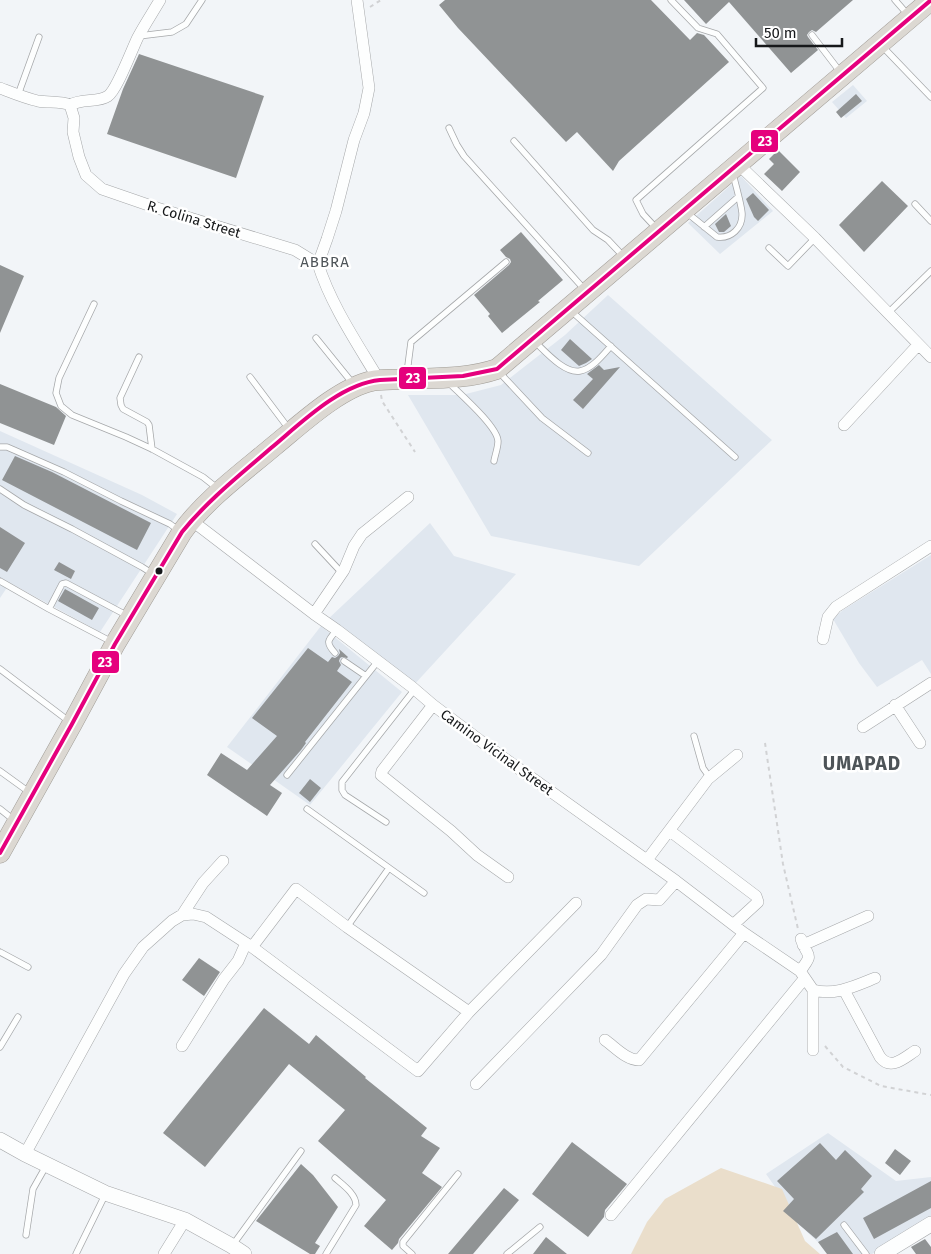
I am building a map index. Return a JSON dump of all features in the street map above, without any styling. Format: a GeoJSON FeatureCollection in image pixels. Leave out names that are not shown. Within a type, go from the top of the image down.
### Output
{"type":"FeatureCollection","features":[{"type":"Feature","properties":{"kind":"highway"},"geometry":{"type":"LineString","coordinates":[[0,853],[115,644],[186,526],[221,491],[319,410],[355,387],[379,380],[474,375],[497,369],[931,0]]}},
{"type":"Feature","properties":{"kind":"street"},"geometry":{"type":"LineString","coordinates":[[0,88],[38,101],[63,102],[70,105],[75,102],[96,100],[108,96],[160,0]]}},
{"type":"Feature","properties":{"kind":"street"},"geometry":{"type":"LineString","coordinates":[[357,0],[369,88],[364,113],[354,140],[328,239],[318,264],[331,296],[379,380]]}},
{"type":"Feature","properties":{"kind":"street","name":"R. Colina Street"},"geometry":{"type":"LineString","coordinates":[[70,105],[74,118],[73,132],[79,157],[86,174],[102,189],[294,250],[318,264]]}},
{"type":"Feature","properties":{"kind":"street"},"geometry":{"type":"LineString","coordinates":[[735,167],[815,238],[931,357]]}},
{"type":"Feature","properties":{"kind":"street"},"geometry":{"type":"LineString","coordinates":[[844,425],[918,345]]}},
{"type":"Feature","properties":{"kind":"street"},"geometry":{"type":"LineString","coordinates":[[314,614],[342,573],[354,546],[362,534],[408,497]]}},
{"type":"Feature","properties":{"kind":"street","name":"Camino Vicinal Street"},"geometry":{"type":"LineString","coordinates":[[186,526],[337,630],[498,754],[648,860],[802,975],[813,990]]}},
{"type":"Feature","properties":{"kind":"street"},"geometry":{"type":"LineString","coordinates":[[823,639],[828,617],[836,608],[931,546]]}},
{"type":"Feature","properties":{"kind":"street"},"geometry":{"type":"LineString","coordinates":[[863,727],[931,682]]}},
{"type":"Feature","properties":{"kind":"street"},"geometry":{"type":"LineString","coordinates":[[433,705],[382,771],[381,775],[451,831],[477,855],[508,877]]}},
{"type":"Feature","properties":{"kind":"street"},"geometry":{"type":"LineString","coordinates":[[895,705],[920,743]]}},
{"type":"Feature","properties":{"kind":"street"},"geometry":{"type":"LineString","coordinates":[[648,860],[708,779],[737,755]]}},
{"type":"Feature","properties":{"kind":"street"},"geometry":{"type":"LineString","coordinates":[[670,832],[756,896],[758,902],[734,924]]}},
{"type":"Feature","properties":{"kind":"street"},"geometry":{"type":"LineString","coordinates":[[25,1154],[124,974],[143,947],[172,921],[182,915],[203,883],[223,861]]}},
{"type":"Feature","properties":{"kind":"street"},"geometry":{"type":"LineString","coordinates":[[476,1084],[601,955],[636,905],[646,899],[659,900],[676,881]]}},
{"type":"Feature","properties":{"kind":"street"},"geometry":{"type":"LineString","coordinates":[[182,1046],[224,979],[249,945],[296,889],[347,927],[470,1012]]}},
{"type":"Feature","properties":{"kind":"street"},"geometry":{"type":"LineString","coordinates":[[182,915],[193,914],[206,917],[249,945],[418,1071],[470,1012],[576,903]]}},
{"type":"Feature","properties":{"kind":"street"},"geometry":{"type":"LineString","coordinates":[[610,1214],[802,975],[809,956],[802,942],[868,916]]}},
{"type":"Feature","properties":{"kind":"street"},"geometry":{"type":"LineString","coordinates":[[605,1040],[628,1058],[636,1061],[639,1060],[744,933]]}},
{"type":"Feature","properties":{"kind":"street"},"geometry":{"type":"LineString","coordinates":[[813,1050],[813,990],[834,992],[875,978]]}},
{"type":"Feature","properties":{"kind":"street"},"geometry":{"type":"LineString","coordinates":[[844,990],[884,1062],[891,1064],[916,1051]]}},
{"type":"Feature","properties":{"kind":"street"},"geometry":{"type":"LineString","coordinates":[[1,1142],[106,1193],[185,1220],[238,1250]]}},
{"type":"Feature","properties":{"kind":"street"},"geometry":{"type":"LineString","coordinates":[[164,1254],[185,1220]]}},
{"type":"Feature","properties":{"kind":"street"},"geometry":{"type":"LineString","coordinates":[[882,1254],[931,1224]]}},
{"type":"Feature","properties":{"kind":"lane"},"geometry":{"type":"LineString","coordinates":[[139,36],[172,32],[186,24],[202,0]]}},
{"type":"Feature","properties":{"kind":"lane"},"geometry":{"type":"LineString","coordinates":[[659,232],[643,214],[636,200],[763,88],[717,34],[698,28],[671,0]]}},
{"type":"Feature","properties":{"kind":"lane"},"geometry":{"type":"LineString","coordinates":[[895,0],[910,18]]}},
{"type":"Feature","properties":{"kind":"lane"},"geometry":{"type":"LineString","coordinates":[[812,35],[842,76]]}},
{"type":"Feature","properties":{"kind":"lane"},"geometry":{"type":"LineString","coordinates":[[18,95],[39,37]]}},
{"type":"Feature","properties":{"kind":"lane"},"geometry":{"type":"LineString","coordinates":[[880,44],[931,97]]}},
{"type":"Feature","properties":{"kind":"lane"},"geometry":{"type":"LineString","coordinates":[[449,128],[464,156],[588,292]]}},
{"type":"Feature","properties":{"kind":"lane"},"geometry":{"type":"LineString","coordinates":[[514,141],[593,230],[608,240],[626,260]]}},
{"type":"Feature","properties":{"kind":"lane"},"geometry":{"type":"LineString","coordinates":[[684,210],[717,237],[725,237],[734,233],[740,225],[742,214],[735,167]]}},
{"type":"Feature","properties":{"kind":"lane"},"geometry":{"type":"LineString","coordinates":[[704,227],[738,197]]}},
{"type":"Feature","properties":{"kind":"lane"},"geometry":{"type":"LineString","coordinates":[[915,204],[931,221]]}},
{"type":"Feature","properties":{"kind":"lane"},"geometry":{"type":"LineString","coordinates":[[769,248],[788,266],[815,238]]}},
{"type":"Feature","properties":{"kind":"lane"},"geometry":{"type":"LineString","coordinates":[[410,379],[408,365],[412,342],[506,262]]}},
{"type":"Feature","properties":{"kind":"lane"},"geometry":{"type":"LineString","coordinates":[[888,313],[931,272]]}},
{"type":"Feature","properties":{"kind":"lane"},"geometry":{"type":"LineString","coordinates":[[94,304],[60,378],[56,393],[61,406],[72,415],[152,449],[203,477],[221,491]]}},
{"type":"Feature","properties":{"kind":"lane"},"geometry":{"type":"LineString","coordinates":[[568,309],[735,457]]}},
{"type":"Feature","properties":{"kind":"lane"},"geometry":{"type":"LineString","coordinates":[[316,338],[355,387]]}},
{"type":"Feature","properties":{"kind":"lane"},"geometry":{"type":"LineString","coordinates":[[533,339],[553,359],[570,371],[579,371],[586,368],[611,346]]}},
{"type":"Feature","properties":{"kind":"lane"},"geometry":{"type":"LineString","coordinates":[[139,357],[120,398],[123,409],[148,422],[152,449]]}},
{"type":"Feature","properties":{"kind":"lane"},"geometry":{"type":"LineString","coordinates":[[497,369],[542,418],[588,453]]}},
{"type":"Feature","properties":{"kind":"lane"},"geometry":{"type":"LineString","coordinates":[[250,377],[292,432]]}},
{"type":"Feature","properties":{"kind":"lane"},"geometry":{"type":"LineString","coordinates":[[443,377],[491,426],[498,441],[494,461]]}},
{"type":"Feature","properties":{"kind":"lane"},"geometry":{"type":"LineString","coordinates":[[0,447],[7,447],[64,472],[170,524],[186,526]]}},
{"type":"Feature","properties":{"kind":"lane"},"geometry":{"type":"LineString","coordinates":[[0,489],[24,505],[156,576]]}},
{"type":"Feature","properties":{"kind":"lane"},"geometry":{"type":"LineString","coordinates":[[315,544],[342,573]]}},
{"type":"Feature","properties":{"kind":"lane"},"geometry":{"type":"LineString","coordinates":[[0,581],[115,644]]}},
{"type":"Feature","properties":{"kind":"lane"},"geometry":{"type":"LineString","coordinates":[[49,609],[62,584],[66,583],[131,618]]}},
{"type":"Feature","properties":{"kind":"lane"},"geometry":{"type":"LineString","coordinates":[[335,653],[328,643],[337,630]]}},
{"type":"Feature","properties":{"kind":"lane"},"geometry":{"type":"LineString","coordinates":[[344,661],[366,676]]}},
{"type":"Feature","properties":{"kind":"lane"},"geometry":{"type":"LineString","coordinates":[[287,775],[378,661]]}},
{"type":"Feature","properties":{"kind":"lane"},"geometry":{"type":"LineString","coordinates":[[0,669],[72,724]]}},
{"type":"Feature","properties":{"kind":"lane"},"geometry":{"type":"LineString","coordinates":[[386,822],[345,795],[342,790],[342,782],[415,689]]}},
{"type":"Feature","properties":{"kind":"lane"},"geometry":{"type":"LineString","coordinates":[[694,736],[708,779]]}},
{"type":"Feature","properties":{"kind":"lane"},"geometry":{"type":"LineString","coordinates":[[0,771],[33,794]]}},
{"type":"Feature","properties":{"kind":"lane"},"geometry":{"type":"LineString","coordinates":[[0,809],[17,822]]}},
{"type":"Feature","properties":{"kind":"lane"},"geometry":{"type":"LineString","coordinates":[[307,809],[424,893]]}},
{"type":"Feature","properties":{"kind":"lane"},"geometry":{"type":"LineString","coordinates":[[347,927],[389,868]]}},
{"type":"Feature","properties":{"kind":"lane"},"geometry":{"type":"LineString","coordinates":[[0,952],[28,968]]}},
{"type":"Feature","properties":{"kind":"lane"},"geometry":{"type":"LineString","coordinates":[[0,1047],[18,1017]]}},
{"type":"Feature","properties":{"kind":"lane"},"geometry":{"type":"LineString","coordinates":[[238,1250],[301,1151]]}},
{"type":"Feature","properties":{"kind":"lane"},"geometry":{"type":"LineString","coordinates":[[26,1235],[33,1189],[47,1164]]}},
{"type":"Feature","properties":{"kind":"lane"},"geometry":{"type":"LineString","coordinates":[[412,1254],[403,1246],[403,1242],[458,1174]]}},
{"type":"Feature","properties":{"kind":"lane"},"geometry":{"type":"LineString","coordinates":[[326,1254],[356,1205],[356,1200],[352,1194],[335,1178]]}},
{"type":"Feature","properties":{"kind":"lane"},"geometry":{"type":"LineString","coordinates":[[76,1254],[106,1193]]}},
{"type":"Feature","properties":{"kind":"lane"},"geometry":{"type":"LineString","coordinates":[[844,1225],[866,1254]]}},
{"type":"Feature","properties":{"kind":"lane"},"geometry":{"type":"LineString","coordinates":[[507,1254],[540,1227]]}},
{"type":"Feature","properties":{"kind":"path"},"geometry":{"type":"LineString","coordinates":[[379,380],[382,400],[415,452]]}},
{"type":"Feature","properties":{"kind":"path"},"geometry":{"type":"LineString","coordinates":[[765,743],[783,864],[802,942]]}},
{"type":"Feature","properties":{"kind":"path"},"geometry":{"type":"LineString","coordinates":[[813,1030],[842,1067],[881,1086],[931,1095]]}},
{"type":"Feature","properties":{"kind":"shaded area"},"geometry":{"type":"Polygon","coordinates":[[[853,85],[867,101],[846,118],[832,102],[853,85]]]}},
{"type":"Feature","properties":{"kind":"shaded area"},"geometry":{"type":"Polygon","coordinates":[[[741,176],[773,211],[720,254],[688,223],[741,176]]]}},
{"type":"Feature","properties":{"kind":"shaded area"},"geometry":{"type":"Polygon","coordinates":[[[608,295],[772,440],[639,566],[491,536],[408,395],[462,395],[501,385],[565,335],[608,295]]]}},
{"type":"Feature","properties":{"kind":"shaded area"},"geometry":{"type":"Polygon","coordinates":[[[0,431],[142,495],[177,514],[100,632],[10,583],[0,598],[0,431]]]}},
{"type":"Feature","properties":{"kind":"shaded area"},"geometry":{"type":"Polygon","coordinates":[[[430,523],[454,556],[516,574],[412,687],[326,621],[430,523]]]}},
{"type":"Feature","properties":{"kind":"shaded area"},"geometry":{"type":"Polygon","coordinates":[[[931,555],[931,674],[922,660],[877,687],[859,663],[833,619],[843,610],[931,555]]]}},
{"type":"Feature","properties":{"kind":"shaded area"},"geometry":{"type":"Polygon","coordinates":[[[321,626],[402,692],[310,805],[227,747],[321,626]]]}},
{"type":"Feature","properties":{"kind":"shaded area"},"geometry":{"type":"Polygon","coordinates":[[[828,1133],[896,1181],[931,1177],[931,1218],[872,1254],[831,1254],[807,1232],[766,1174],[828,1133]]]}},
{"type":"Feature","properties":{"kind":"shaded area"},"geometry":{"type":"Polygon","coordinates":[[[721,1168],[782,1189],[805,1241],[820,1254],[631,1254],[647,1222],[665,1199],[721,1168]]]}},
{"type":"Feature","properties":{"kind":"building"},"geometry":{"type":"Polygon","coordinates":[[[445,0],[651,0],[690,40],[697,33],[704,35],[729,62],[619,161],[613,171],[577,132],[566,142],[458,28],[439,5],[445,0]]]}},
{"type":"Feature","properties":{"kind":"building"},"geometry":{"type":"Polygon","coordinates":[[[684,0],[853,0],[816,32],[812,30],[809,32],[808,37],[818,50],[791,73],[729,2],[706,24],[684,0]]]}},
{"type":"Feature","properties":{"kind":"building"},"geometry":{"type":"Polygon","coordinates":[[[139,54],[264,96],[236,178],[107,134],[123,89],[139,54]]]}},
{"type":"Feature","properties":{"kind":"building"},"geometry":{"type":"Polygon","coordinates":[[[856,94],[862,101],[841,118],[836,112],[856,94]]]}},
{"type":"Feature","properties":{"kind":"building"},"geometry":{"type":"Polygon","coordinates":[[[778,150],[800,172],[782,191],[764,174],[774,164],[769,159],[778,150]]]}},
{"type":"Feature","properties":{"kind":"building"},"geometry":{"type":"Polygon","coordinates":[[[882,181],[908,206],[864,252],[839,225],[882,181]]]}},
{"type":"Feature","properties":{"kind":"building"},"geometry":{"type":"Polygon","coordinates":[[[753,193],[769,210],[758,221],[754,217],[746,199],[753,193]]]}},
{"type":"Feature","properties":{"kind":"building"},"geometry":{"type":"Polygon","coordinates":[[[726,214],[731,226],[724,232],[719,232],[715,224],[726,214]]]}},
{"type":"Feature","properties":{"kind":"building"},"geometry":{"type":"Polygon","coordinates":[[[521,232],[563,280],[538,301],[540,302],[502,333],[488,316],[490,314],[474,295],[509,265],[510,259],[500,250],[521,232]]]}},
{"type":"Feature","properties":{"kind":"building"},"geometry":{"type":"Polygon","coordinates":[[[0,265],[24,276],[0,333],[0,265]]]}},
{"type":"Feature","properties":{"kind":"building"},"geometry":{"type":"Polygon","coordinates":[[[570,339],[592,359],[579,366],[561,350],[570,339]]]}},
{"type":"Feature","properties":{"kind":"building"},"geometry":{"type":"Polygon","coordinates":[[[599,365],[604,370],[620,367],[583,409],[573,400],[593,379],[587,374],[599,365]]]}},
{"type":"Feature","properties":{"kind":"building"},"geometry":{"type":"Polygon","coordinates":[[[0,384],[56,407],[66,416],[54,445],[0,423],[0,384]]]}},
{"type":"Feature","properties":{"kind":"building"},"geometry":{"type":"Polygon","coordinates":[[[15,456],[52,472],[151,523],[137,550],[2,480],[15,456]]]}},
{"type":"Feature","properties":{"kind":"building"},"geometry":{"type":"Polygon","coordinates":[[[0,527],[25,543],[7,572],[0,568],[0,527]]]}},
{"type":"Feature","properties":{"kind":"building"},"geometry":{"type":"Polygon","coordinates":[[[59,562],[75,571],[71,579],[54,570],[59,562]]]}},
{"type":"Feature","properties":{"kind":"building"},"geometry":{"type":"Polygon","coordinates":[[[65,589],[99,608],[92,620],[58,601],[65,589]]]}},
{"type":"Feature","properties":{"kind":"building"},"geometry":{"type":"Polygon","coordinates":[[[308,648],[328,662],[332,657],[338,656],[340,653],[339,649],[348,657],[340,658],[341,665],[337,671],[352,682],[305,742],[301,750],[270,785],[282,793],[267,816],[207,775],[221,753],[247,770],[277,736],[252,718],[308,648]]]}},
{"type":"Feature","properties":{"kind":"building"},"geometry":{"type":"Polygon","coordinates":[[[310,779],[321,788],[310,802],[299,793],[310,779]]]}},
{"type":"Feature","properties":{"kind":"building"},"geometry":{"type":"Polygon","coordinates":[[[199,958],[220,972],[204,996],[182,980],[199,958]]]}},
{"type":"Feature","properties":{"kind":"building"},"geometry":{"type":"Polygon","coordinates":[[[264,1008],[309,1044],[316,1035],[427,1128],[421,1136],[440,1148],[422,1173],[442,1187],[392,1250],[364,1226],[386,1200],[318,1141],[345,1110],[289,1064],[205,1167],[163,1133],[264,1008]]]}},
{"type":"Feature","properties":{"kind":"building"},"geometry":{"type":"Polygon","coordinates":[[[572,1142],[627,1184],[605,1210],[604,1217],[588,1237],[532,1194],[572,1142]]]}},
{"type":"Feature","properties":{"kind":"building"},"geometry":{"type":"Polygon","coordinates":[[[820,1143],[836,1160],[845,1150],[872,1176],[861,1189],[864,1192],[816,1239],[783,1211],[794,1199],[777,1181],[820,1143]]]}},
{"type":"Feature","properties":{"kind":"building"},"geometry":{"type":"Polygon","coordinates":[[[895,1149],[911,1161],[900,1175],[885,1163],[895,1149]]]}},
{"type":"Feature","properties":{"kind":"building"},"geometry":{"type":"Polygon","coordinates":[[[301,1164],[313,1175],[338,1207],[315,1243],[320,1246],[315,1254],[310,1254],[256,1221],[301,1164]]]}},
{"type":"Feature","properties":{"kind":"building"},"geometry":{"type":"Polygon","coordinates":[[[931,1181],[931,1208],[874,1239],[863,1218],[931,1181]]]}},
{"type":"Feature","properties":{"kind":"building"},"geometry":{"type":"Polygon","coordinates":[[[504,1188],[519,1200],[473,1254],[448,1254],[504,1188]]]}},
{"type":"Feature","properties":{"kind":"building"},"geometry":{"type":"Polygon","coordinates":[[[837,1232],[853,1254],[827,1254],[818,1242],[837,1232]]]}},
{"type":"Feature","properties":{"kind":"building"},"geometry":{"type":"Polygon","coordinates":[[[546,1237],[567,1254],[533,1254],[546,1237]]]}},
{"type":"Feature","properties":{"kind":"building"},"geometry":{"type":"Polygon","coordinates":[[[925,1239],[931,1247],[931,1254],[916,1254],[911,1247],[925,1239]]]}},
{"type":"Feature","properties":{"kind":"transit line","name":"23"},"geometry":{"type":"LineString","coordinates":[[0,853],[115,644],[182,532],[225,488],[308,417],[350,389],[380,380],[463,376],[497,369],[931,0]]}},
{"type":"Feature","properties":{"kind":"district","name":"ABBRA"},"geometry":{"type":"Point","coordinates":[325,262]}},
{"type":"Feature","properties":{"kind":"district","name":"UMAPAD"},"geometry":{"type":"Point","coordinates":[862,763]}}]}
